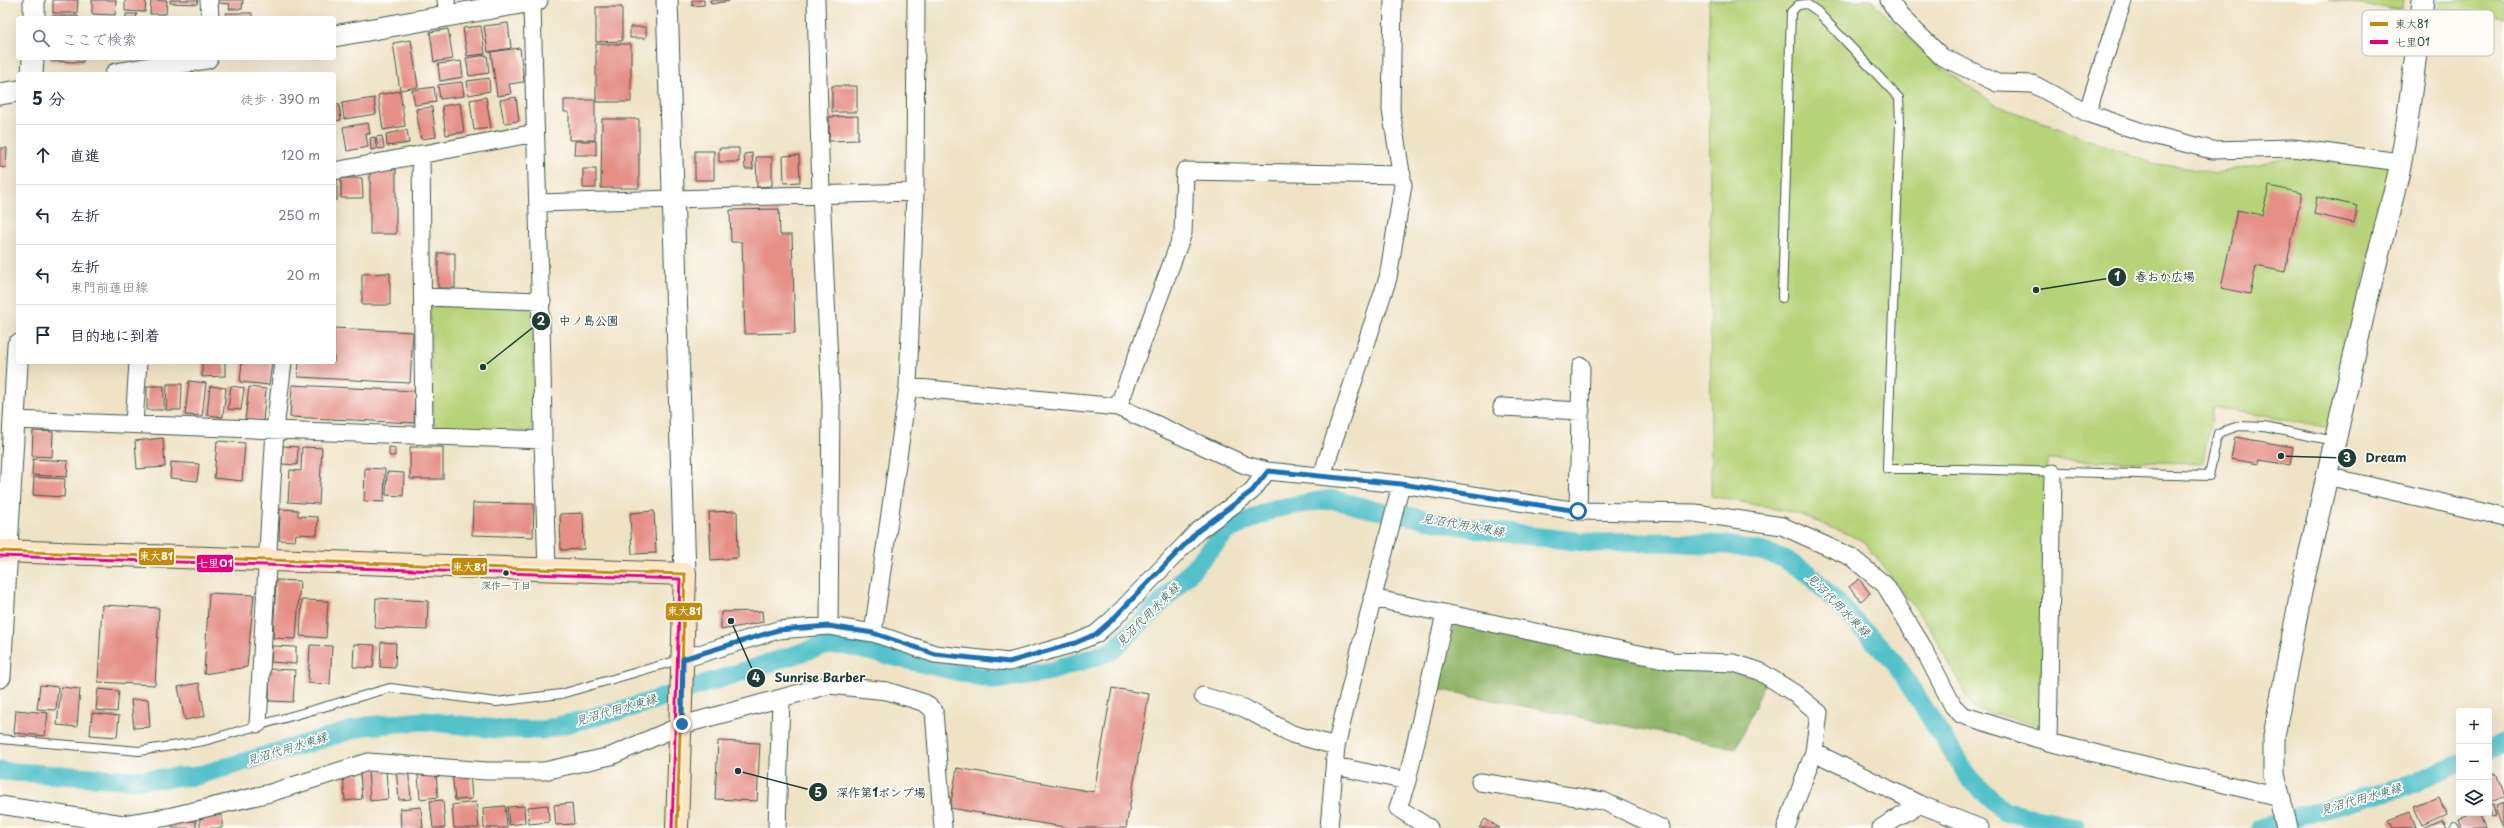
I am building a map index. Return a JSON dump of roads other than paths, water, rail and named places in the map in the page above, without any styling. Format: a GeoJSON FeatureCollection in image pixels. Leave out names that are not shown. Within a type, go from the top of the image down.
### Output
{"type":"FeatureCollection","features":[{"type":"Feature","properties":{"kind":"main road"},"geometry":{"type":"LineString","coordinates":[[4,550],[685,574],[682,724],[677,828]]}},
{"type":"Feature","properties":{"kind":"street"},"geometry":{"type":"LineString","coordinates":[[34,0],[34,16]]}},
{"type":"Feature","properties":{"kind":"street"},"geometry":{"type":"LineString","coordinates":[[209,0],[210,16]]}},
{"type":"Feature","properties":{"kind":"street"},"geometry":{"type":"LineString","coordinates":[[336,36],[447,8],[535,0],[534,133],[542,301],[543,440],[547,570]]}},
{"type":"Feature","properties":{"kind":"street"},"geometry":{"type":"LineString","coordinates":[[667,0],[685,574]]}},
{"type":"Feature","properties":{"kind":"street"},"geometry":{"type":"LineString","coordinates":[[816,0],[821,194],[831,404],[829,626]]}},
{"type":"Feature","properties":{"kind":"street"},"geometry":{"type":"LineString","coordinates":[[873,633],[908,387],[915,192],[916,0]]}},
{"type":"Feature","properties":{"kind":"street"},"geometry":{"type":"LineString","coordinates":[[1322,475],[1388,278],[1403,185],[1391,110],[1393,0]]}},
{"type":"Feature","properties":{"kind":"street"},"geometry":{"type":"LineString","coordinates":[[1889,0],[1900,16],[1942,57],[1997,83],[2033,84],[2087,112],[2145,134],[2212,150],[2293,148],[2400,162]]}},
{"type":"Feature","properties":{"kind":"street"},"geometry":{"type":"LineString","coordinates":[[2087,112],[2123,0]]}},
{"type":"Feature","properties":{"kind":"street"},"geometry":{"type":"LineString","coordinates":[[2422,10],[2423,0]]}},
{"type":"Feature","properties":{"kind":"street"},"geometry":{"type":"LineString","coordinates":[[2287,828],[2274,774],[2274,736],[2301,592],[2400,162],[2405,138],[2416,56]]}},
{"type":"Feature","properties":{"kind":"street"},"geometry":{"type":"LineString","coordinates":[[32,72],[33,60]]}},
{"type":"Feature","properties":{"kind":"street"},"geometry":{"type":"LineString","coordinates":[[141,72],[154,71],[199,60]]}},
{"type":"Feature","properties":{"kind":"street"},"geometry":{"type":"LineString","coordinates":[[0,94],[16,91]]}},
{"type":"Feature","properties":{"kind":"street"},"geometry":{"type":"LineString","coordinates":[[336,171],[534,133]]}},
{"type":"Feature","properties":{"kind":"street"},"geometry":{"type":"LineString","coordinates":[[421,154],[424,436]]}},
{"type":"Feature","properties":{"kind":"street"},"geometry":{"type":"LineString","coordinates":[[1118,407],[1183,233],[1185,171],[1402,175]]}},
{"type":"Feature","properties":{"kind":"street"},"geometry":{"type":"LineString","coordinates":[[538,203],[915,192]]}},
{"type":"Feature","properties":{"kind":"street"},"geometry":{"type":"LineString","coordinates":[[423,297],[542,301]]}},
{"type":"Feature","properties":{"kind":"street"},"geometry":{"type":"LineString","coordinates":[[0,677],[4,550],[17,364]]}},
{"type":"Feature","properties":{"kind":"street"},"geometry":{"type":"LineString","coordinates":[[134,424],[138,364]]}},
{"type":"Feature","properties":{"kind":"street"},"geometry":{"type":"LineString","coordinates":[[258,724],[275,429],[283,364]]}},
{"type":"Feature","properties":{"kind":"street"},"geometry":{"type":"LineString","coordinates":[[1578,511],[1581,366]]}},
{"type":"Feature","properties":{"kind":"street"},"geometry":{"type":"LineString","coordinates":[[908,387],[1118,407],[1246,465],[1268,471],[1322,475],[1399,490],[1578,511],[1695,513],[1782,526],[1851,557],[1885,585],[1921,644],[1954,706],[1962,714],[2048,742],[2280,801]]}},
{"type":"Feature","properties":{"kind":"street"},"geometry":{"type":"LineString","coordinates":[[1502,407],[1581,411]]}},
{"type":"Feature","properties":{"kind":"street"},"geometry":{"type":"LineString","coordinates":[[14,420],[543,440]]}},
{"type":"Feature","properties":{"kind":"street"},"geometry":{"type":"LineString","coordinates":[[683,664],[778,630],[829,626],[873,633],[935,654],[1009,662],[1075,643],[1096,634],[1112,620],[1198,531],[1252,491],[1268,471]]}},
{"type":"Feature","properties":{"kind":"street"},"geometry":{"type":"LineString","coordinates":[[2048,742],[2054,473]]}},
{"type":"Feature","properties":{"kind":"street"},"geometry":{"type":"LineString","coordinates":[[2327,476],[2504,517]]}},
{"type":"Feature","properties":{"kind":"street"},"geometry":{"type":"LineString","coordinates":[[1329,828],[1336,746],[1399,490]]}},
{"type":"Feature","properties":{"kind":"street"},"geometry":{"type":"LineString","coordinates":[[1372,598],[1673,661],[1734,663],[1759,671],[1794,693],[1819,713],[1814,752],[1786,828]]}},
{"type":"Feature","properties":{"kind":"street"},"geometry":{"type":"LineString","coordinates":[[1430,828],[1398,808],[1407,781],[1445,614]]}},
{"type":"Feature","properties":{"kind":"street"},"geometry":{"type":"LineString","coordinates":[[0,805],[123,824],[168,817],[270,793],[368,762],[486,772],[544,771],[611,756],[682,724],[829,685],[887,691],[925,703],[934,711],[943,828]]}},
{"type":"Feature","properties":{"kind":"street"},"geometry":{"type":"LineString","coordinates":[[1203,696],[1244,708],[1292,734],[1336,746]]}},
{"type":"Feature","properties":{"kind":"street"},"geometry":{"type":"LineString","coordinates":[[777,828],[781,698]]}},
{"type":"Feature","properties":{"kind":"street"},"geometry":{"type":"LineString","coordinates":[[1814,752],[1919,804],[1980,828]]}},
{"type":"Feature","properties":{"kind":"street"},"geometry":{"type":"LineString","coordinates":[[1335,766],[1407,781]]}},
{"type":"Feature","properties":{"kind":"street"},"geometry":{"type":"LineString","coordinates":[[1480,782],[1603,801],[1661,828]]}},
{"type":"Feature","properties":{"kind":"street"},"geometry":{"type":"LineString","coordinates":[[1881,828],[1919,804]]}},
{"type":"Feature","properties":{"kind":"lane"},"geometry":{"type":"LineString","coordinates":[[1782,298],[1791,12],[1798,4],[1807,4],[1817,11],[1899,98],[1900,123],[1888,469],[1960,469],[2054,473],[2209,476],[2218,433],[2239,426],[2264,427],[2335,441]]}},
{"type":"Feature","properties":{"kind":"lane"},"geometry":{"type":"LineString","coordinates":[[0,739],[139,751],[204,742],[258,724],[390,688],[496,702],[561,694],[683,664]]}},
{"type":"Feature","properties":{"kind":"waterway","name":"見沼代用水東縁"},"geometry":{"type":"LineString","coordinates":[[0,771],[136,780],[196,776],[366,726],[424,721],[496,729],[542,730],[626,709],[822,646],[842,645],[995,680],[1051,671],[1112,651],[1165,599],[1227,531],[1273,509],[1331,499],[1366,508],[1488,531],[1593,543],[1663,542],[1727,545],[1761,551],[1782,558],[1809,574],[1893,660],[1969,778],[2004,811],[2076,828]]}},
{"type":"Feature","properties":{"kind":"waterway","name":"見沼代用水東縁"},"geometry":{"type":"LineString","coordinates":[[2492,749],[2504,743]]}},
{"type":"Feature","properties":{"kind":"waterway","name":"見沼代用水東縁"},"geometry":{"type":"LineString","coordinates":[[2260,828],[2412,784],[2456,764]]}},
{"type":"Feature","properties":{"kind":"place","name":"春おか広場"},"geometry":{"type":"Point","coordinates":[2036,290]}},
{"type":"Feature","properties":{"kind":"place","name":"中ノ島公園"},"geometry":{"type":"Point","coordinates":[483,367]}},
{"type":"Feature","properties":{"kind":"place","name":"Dream"},"geometry":{"type":"Point","coordinates":[2281,456]}},
{"type":"Feature","properties":{"kind":"place","name":"深作一丁目"},"geometry":{"type":"Point","coordinates":[506,573]}},
{"type":"Feature","properties":{"kind":"place","name":"Sunrise Barber"},"geometry":{"type":"Point","coordinates":[731,621]}},
{"type":"Feature","properties":{"kind":"place","name":"深作第1ポンプ場"},"geometry":{"type":"Point","coordinates":[738,771]}}]}
